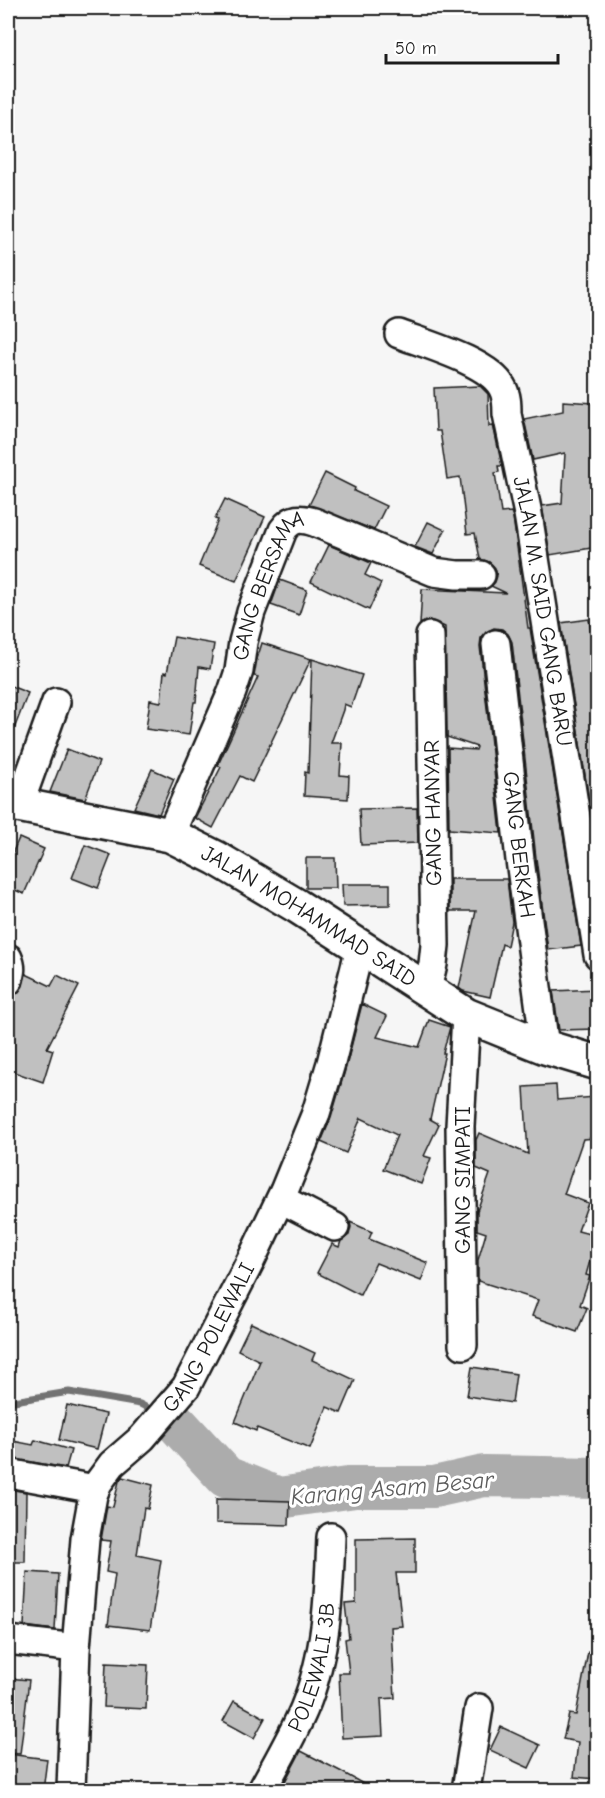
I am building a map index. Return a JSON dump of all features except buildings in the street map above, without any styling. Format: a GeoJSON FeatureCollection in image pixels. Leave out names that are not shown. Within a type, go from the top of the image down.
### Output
{"type":"FeatureCollection","features":[{"type":"Feature","properties":{"kind":"street","name":"JALAN M. SAID GANG BARU"},"geometry":{"type":"LineString","coordinates":[[399,334],[466,360],[488,372],[503,387],[528,514],[597,955]]}},
{"type":"Feature","properties":{"kind":"street","name":"GANG BERSAMA"},"geometry":{"type":"LineString","coordinates":[[170,835],[232,692],[239,671],[243,642],[251,612],[287,524],[292,520],[302,519],[314,522],[434,572],[481,575]]}},
{"type":"Feature","properties":{"kind":"street","name":"GANG HANYAR"},"geometry":{"type":"LineString","coordinates":[[427,988],[435,945],[430,636]]}},
{"type":"Feature","properties":{"kind":"street","name":"GANG BERKAH"},"geometry":{"type":"LineString","coordinates":[[495,644],[520,860],[546,1047]]}},
{"type":"Feature","properties":{"kind":"street"},"geometry":{"type":"LineString","coordinates":[[13,804],[56,702]]}},
{"type":"Feature","properties":{"kind":"street","name":"JALAN MOHAMMAD SAID"},"geometry":{"type":"LineString","coordinates":[[13,804],[170,835],[216,858],[297,906],[466,1015],[546,1047],[597,1063]]}},
{"type":"Feature","properties":{"kind":"street","name":"GANG POLEWALI"},"geometry":{"type":"LineString","coordinates":[[71,1791],[76,1647],[88,1512],[95,1490],[112,1464],[142,1438],[186,1387],[281,1199],[316,1113],[360,947]]}},
{"type":"Feature","properties":{"kind":"street"},"geometry":{"type":"LineString","coordinates":[[8,958],[11,972],[8,981]]}},
{"type":"Feature","properties":{"kind":"street","name":"GANG SIMPATI"},"geometry":{"type":"LineString","coordinates":[[463,1346],[460,1126],[466,1015]]}},
{"type":"Feature","properties":{"kind":"street"},"geometry":{"type":"LineString","coordinates":[[281,1199],[335,1227]]}},
{"type":"Feature","properties":{"kind":"street"},"geometry":{"type":"LineString","coordinates":[[8,1473],[95,1490]]}},
{"type":"Feature","properties":{"kind":"street","name":"POLEWALI 3B"},"geometry":{"type":"LineString","coordinates":[[262,1791],[304,1709],[319,1663],[326,1621],[331,1537]]}},
{"type":"Feature","properties":{"kind":"street"},"geometry":{"type":"LineString","coordinates":[[8,1640],[76,1647]]}},
{"type":"Feature","properties":{"kind":"street"},"geometry":{"type":"LineString","coordinates":[[466,1791],[479,1708]]}},
{"type":"Feature","properties":{"kind":"waterway"},"geometry":{"type":"LineString","coordinates":[[8,1402],[69,1392],[140,1404],[157,1413]]}},
{"type":"Feature","properties":{"kind":"waterway","name":"Karang Asam Besar"},"geometry":{"type":"LineString","coordinates":[[177,1424],[226,1477],[279,1498],[355,1487],[434,1487],[484,1476],[598,1478]]}}]}
